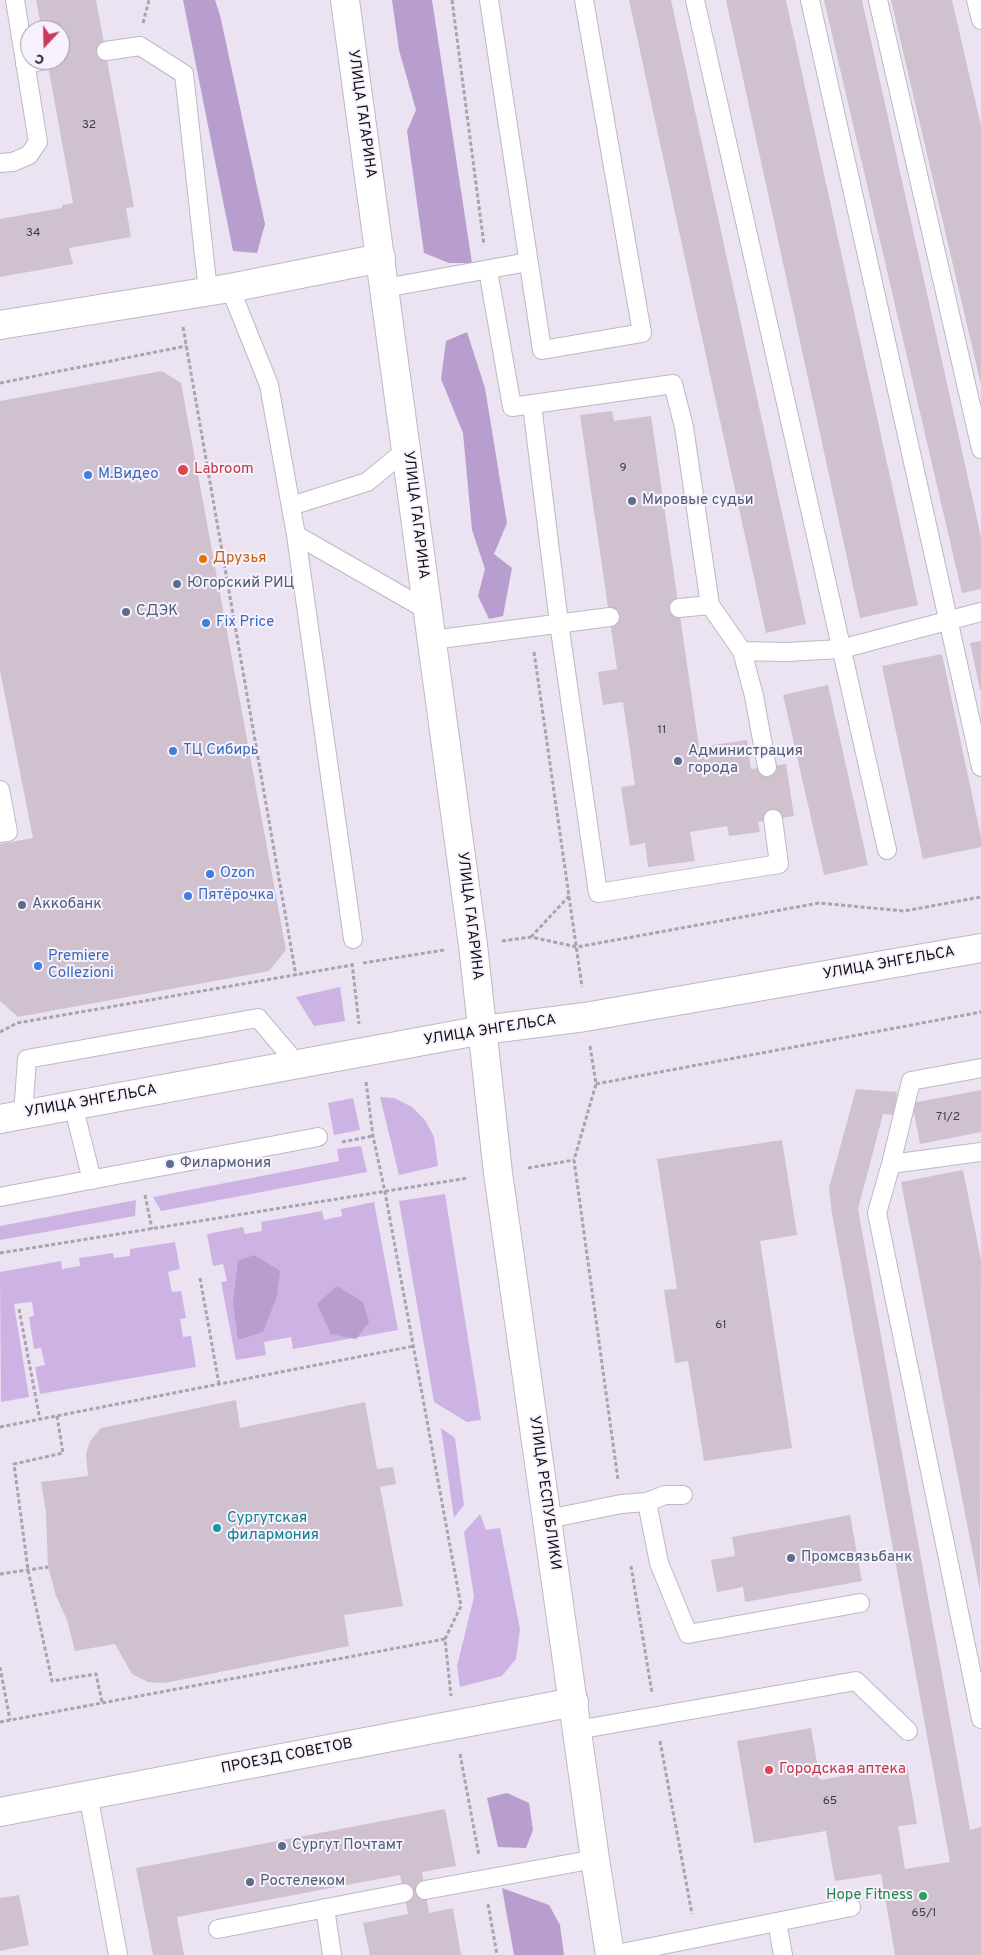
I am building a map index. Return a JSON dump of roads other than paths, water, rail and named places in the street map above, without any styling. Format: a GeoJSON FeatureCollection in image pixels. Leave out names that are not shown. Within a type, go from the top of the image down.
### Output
{"type":"FeatureCollection","features":[{"type":"Feature","properties":{"kind":"main road","name":"УЛИЦА ГАГАРИНА"},"geometry":{"type":"LineString","coordinates":[[345,0],[483,1030]]}},
{"type":"Feature","properties":{"kind":"main road"},"geometry":{"type":"LineString","coordinates":[[0,326],[219,289],[381,258]]}},
{"type":"Feature","properties":{"kind":"main road","name":"УЛИЦА ЭНГЕЛЬСА"},"geometry":{"type":"LineString","coordinates":[[11,1117],[483,1030],[585,1017],[981,948]]}},
{"type":"Feature","properties":{"kind":"main road","name":"УЛИЦА РЕСПУБЛИКИ"},"geometry":{"type":"LineString","coordinates":[[483,1030],[498,1173],[595,1859],[611,1955]]}},
{"type":"Feature","properties":{"kind":"main road","name":"ПРОЕЗД СОВЕТОВ"},"geometry":{"type":"LineString","coordinates":[[0,1812],[574,1702]]}},
{"type":"Feature","properties":{"kind":"lane"},"geometry":{"type":"LineString","coordinates":[[16,0],[20,28]]}},
{"type":"Feature","properties":{"kind":"lane"},"geometry":{"type":"LineString","coordinates":[[489,0],[542,350],[642,332],[584,0]]}},
{"type":"Feature","properties":{"kind":"lane"},"geometry":{"type":"LineString","coordinates":[[695,0],[887,850]]}},
{"type":"Feature","properties":{"kind":"lane"},"geometry":{"type":"LineString","coordinates":[[810,0],[981,767]]}},
{"type":"Feature","properties":{"kind":"lane"},"geometry":{"type":"LineString","coordinates":[[878,0],[981,449]]}},
{"type":"Feature","properties":{"kind":"lane"},"geometry":{"type":"LineString","coordinates":[[976,0],[981,20]]}},
{"type":"Feature","properties":{"kind":"lane"},"geometry":{"type":"LineString","coordinates":[[106,51],[140,46],[184,74],[219,289],[269,385],[292,506],[353,939]]}},
{"type":"Feature","properties":{"kind":"lane"},"geometry":{"type":"LineString","coordinates":[[0,163],[13,162],[29,155],[38,142],[26,70]]}},
{"type":"Feature","properties":{"kind":"lane"},"geometry":{"type":"LineString","coordinates":[[385,288],[528,262]]}},
{"type":"Feature","properties":{"kind":"lane"},"geometry":{"type":"LineString","coordinates":[[488,270],[512,408],[673,384],[684,427],[710,605],[742,651],[754,696],[767,767]]}},
{"type":"Feature","properties":{"kind":"lane"},"geometry":{"type":"LineString","coordinates":[[532,405],[559,623],[598,893],[779,864],[773,819]]}},
{"type":"Feature","properties":{"kind":"lane"},"geometry":{"type":"LineString","coordinates":[[292,506],[367,482],[406,450]]}},
{"type":"Feature","properties":{"kind":"lane"},"geometry":{"type":"LineString","coordinates":[[296,535],[427,610]]}},
{"type":"Feature","properties":{"kind":"lane"},"geometry":{"type":"LineString","coordinates":[[679,608],[710,605]]}},
{"type":"Feature","properties":{"kind":"lane"},"geometry":{"type":"LineString","coordinates":[[742,651],[786,652],[841,649],[981,612]]}},
{"type":"Feature","properties":{"kind":"lane"},"geometry":{"type":"LineString","coordinates":[[432,640],[610,617]]}},
{"type":"Feature","properties":{"kind":"lane"},"geometry":{"type":"LineString","coordinates":[[0,790],[8,832],[0,833]]}},
{"type":"Feature","properties":{"kind":"lane"},"geometry":{"type":"LineString","coordinates":[[11,1117],[27,1059],[258,1018],[298,1065]]}},
{"type":"Feature","properties":{"kind":"lane"},"geometry":{"type":"LineString","coordinates":[[981,1068],[911,1081],[877,1214],[981,1719]]}},
{"type":"Feature","properties":{"kind":"lane"},"geometry":{"type":"LineString","coordinates":[[74,1105],[92,1180]]}},
{"type":"Feature","properties":{"kind":"lane"},"geometry":{"type":"LineString","coordinates":[[0,1197],[318,1137]]}},
{"type":"Feature","properties":{"kind":"lane"},"geometry":{"type":"LineString","coordinates":[[891,1164],[981,1152]]}},
{"type":"Feature","properties":{"kind":"lane"},"geometry":{"type":"LineString","coordinates":[[548,1519],[621,1504],[647,1502],[665,1495],[683,1495]]}},
{"type":"Feature","properties":{"kind":"lane"},"geometry":{"type":"LineString","coordinates":[[647,1502],[659,1563],[688,1634],[860,1602]]}},
{"type":"Feature","properties":{"kind":"lane"},"geometry":{"type":"LineString","coordinates":[[577,1730],[856,1681],[908,1732]]}},
{"type":"Feature","properties":{"kind":"lane"},"geometry":{"type":"LineString","coordinates":[[88,1794],[118,1955]]}},
{"type":"Feature","properties":{"kind":"lane"},"geometry":{"type":"LineString","coordinates":[[425,1890],[595,1859]]}},
{"type":"Feature","properties":{"kind":"lane"},"geometry":{"type":"LineString","coordinates":[[218,1929],[404,1893]]}},
{"type":"Feature","properties":{"kind":"lane"},"geometry":{"type":"LineString","coordinates":[[325,1908],[332,1955]]}},
{"type":"Feature","properties":{"kind":"lane"},"geometry":{"type":"LineString","coordinates":[[611,1955],[697,1940],[851,1908]]}},
{"type":"Feature","properties":{"kind":"lane"},"geometry":{"type":"LineString","coordinates":[[777,1922],[783,1955]]}},
{"type":"Feature","properties":{"kind":"place","name":"Labroom"},"geometry":{"type":"Point","coordinates":[183,470]}},
{"type":"Feature","properties":{"kind":"place","name":"М.Видео"},"geometry":{"type":"Point","coordinates":[88,475]}},
{"type":"Feature","properties":{"kind":"place","name":"Мировые судьи"},"geometry":{"type":"Point","coordinates":[632,501]}},
{"type":"Feature","properties":{"kind":"place","name":"Друзья"},"geometry":{"type":"Point","coordinates":[203,559]}},
{"type":"Feature","properties":{"kind":"place","name":"Югорский РИЦ"},"geometry":{"type":"Point","coordinates":[177,584]}},
{"type":"Feature","properties":{"kind":"place","name":"СДЭК"},"geometry":{"type":"Point","coordinates":[126,612]}},
{"type":"Feature","properties":{"kind":"place","name":"Fix Price"},"geometry":{"type":"Point","coordinates":[206,623]}},
{"type":"Feature","properties":{"kind":"place","name":"ТЦ Сибирь"},"geometry":{"type":"Point","coordinates":[173,751]}},
{"type":"Feature","properties":{"kind":"place","name":"Администрация города"},"geometry":{"type":"Point","coordinates":[678,761]}},
{"type":"Feature","properties":{"kind":"place","name":"Ozon"},"geometry":{"type":"Point","coordinates":[210,874]}},
{"type":"Feature","properties":{"kind":"place","name":"Пятёрочка"},"geometry":{"type":"Point","coordinates":[188,896]}},
{"type":"Feature","properties":{"kind":"place","name":"Аккобанк"},"geometry":{"type":"Point","coordinates":[22,905]}},
{"type":"Feature","properties":{"kind":"place","name":"Premiere Collezioni"},"geometry":{"type":"Point","coordinates":[38,966]}},
{"type":"Feature","properties":{"kind":"place","name":"Филармония"},"geometry":{"type":"Point","coordinates":[170,1164]}},
{"type":"Feature","properties":{"kind":"place","name":"Сургутская филармония"},"geometry":{"type":"Point","coordinates":[217,1528]}},
{"type":"Feature","properties":{"kind":"place","name":"Промсвязьбанк"},"geometry":{"type":"Point","coordinates":[791,1558]}},
{"type":"Feature","properties":{"kind":"place","name":"Городская аптека"},"geometry":{"type":"Point","coordinates":[769,1770]}},
{"type":"Feature","properties":{"kind":"place","name":"Сургут Почтамт"},"geometry":{"type":"Point","coordinates":[282,1846]}},
{"type":"Feature","properties":{"kind":"place","name":"Ростелеком"},"geometry":{"type":"Point","coordinates":[250,1882]}},
{"type":"Feature","properties":{"kind":"place","name":"Hope Fitness"},"geometry":{"type":"Point","coordinates":[923,1896]}}]}
